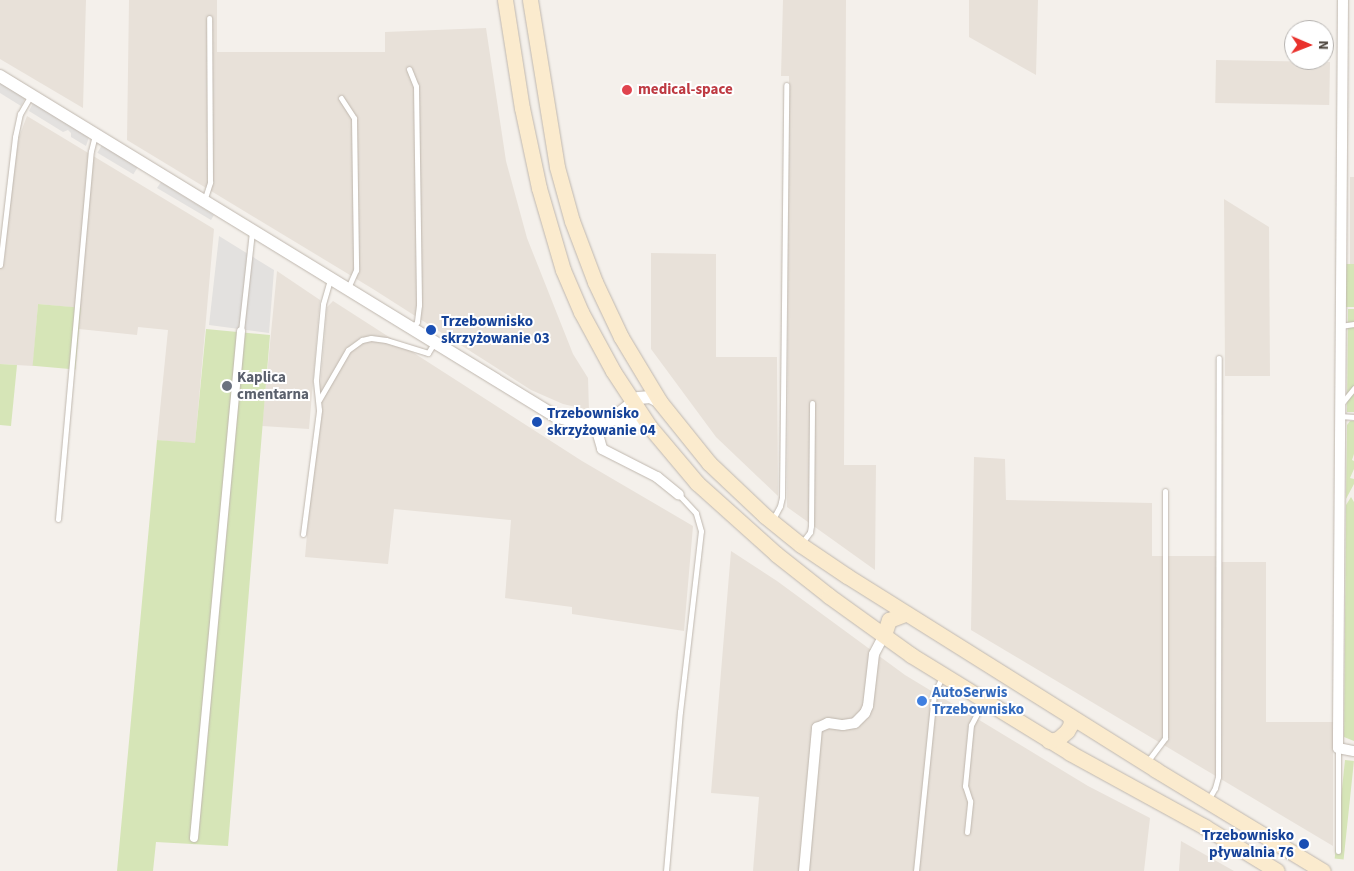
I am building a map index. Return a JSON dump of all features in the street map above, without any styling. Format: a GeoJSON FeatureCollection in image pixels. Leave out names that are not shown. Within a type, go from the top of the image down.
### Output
{"type":"FeatureCollection","features":[{"type":"Feature","properties":{"kind":"main road"},"geometry":{"type":"LineString","coordinates":[[505,0],[530,146],[539,188],[561,262],[581,312],[632,402],[649,426],[697,483],[738,522],[829,596],[944,676],[1049,741],[1205,827],[1277,871]]}},
{"type":"Feature","properties":{"kind":"main road"},"geometry":{"type":"LineString","coordinates":[[530,0],[557,167],[572,221],[595,282],[621,337],[660,402],[730,485],[801,544],[905,614],[1145,764],[1323,871]]}},
{"type":"Feature","properties":{"kind":"main road"},"geometry":{"type":"LineString","coordinates":[[884,635],[889,620],[905,614]]}},
{"type":"Feature","properties":{"kind":"main road"},"geometry":{"type":"LineString","coordinates":[[1049,741],[1058,739],[1067,731],[1071,724],[1070,716]]}},
{"type":"Feature","properties":{"kind":"street"},"geometry":{"type":"LineString","coordinates":[[1343,0],[1339,326],[1338,748],[1354,751]]}},
{"type":"Feature","properties":{"kind":"street"},"geometry":{"type":"LineString","coordinates":[[0,76],[555,416],[576,422],[595,424],[612,419],[631,420],[649,426]]}},
{"type":"Feature","properties":{"kind":"street"},"geometry":{"type":"LineString","coordinates":[[194,838],[242,330]]}},
{"type":"Feature","properties":{"kind":"street"},"geometry":{"type":"LineString","coordinates":[[612,419],[632,402],[644,397],[660,402]]}},
{"type":"Feature","properties":{"kind":"street"},"geometry":{"type":"LineString","coordinates":[[595,424],[602,449],[657,477],[679,495]]}},
{"type":"Feature","properties":{"kind":"street"},"geometry":{"type":"LineString","coordinates":[[804,871],[817,728],[828,723],[843,725],[855,723],[865,713],[868,706],[874,654],[884,635]]}},
{"type":"Feature","properties":{"kind":"lane"},"geometry":{"type":"LineString","coordinates":[[204,201],[210,182],[209,18]]}},
{"type":"Feature","properties":{"kind":"lane"},"geometry":{"type":"LineString","coordinates":[[409,69],[416,86],[419,304],[417,322],[411,329]]}},
{"type":"Feature","properties":{"kind":"lane"},"geometry":{"type":"LineString","coordinates":[[772,521],[780,506],[782,496],[786,85]]}},
{"type":"Feature","properties":{"kind":"lane"},"geometry":{"type":"LineString","coordinates":[[0,265],[15,137],[20,114],[31,95]]}},
{"type":"Feature","properties":{"kind":"lane"},"geometry":{"type":"LineString","coordinates":[[341,98],[354,118],[356,270],[347,290]]}},
{"type":"Feature","properties":{"kind":"lane"},"geometry":{"type":"LineString","coordinates":[[58,519],[91,151],[95,135]]}},
{"type":"Feature","properties":{"kind":"lane"},"geometry":{"type":"LineString","coordinates":[[242,330],[252,231]]}},
{"type":"Feature","properties":{"kind":"lane"},"geometry":{"type":"LineString","coordinates":[[303,534],[319,401],[316,380],[323,304],[330,279]]}},
{"type":"Feature","properties":{"kind":"lane"},"geometry":{"type":"LineString","coordinates":[[1339,326],[1354,324]]}},
{"type":"Feature","properties":{"kind":"lane"},"geometry":{"type":"LineString","coordinates":[[319,401],[348,350],[362,340],[386,340],[428,353],[434,343]]}},
{"type":"Feature","properties":{"kind":"lane"},"geometry":{"type":"LineString","coordinates":[[1207,802],[1215,788],[1218,777],[1220,358]]}},
{"type":"Feature","properties":{"kind":"lane"},"geometry":{"type":"LineString","coordinates":[[1354,388],[1339,412],[1354,417]]}},
{"type":"Feature","properties":{"kind":"lane"},"geometry":{"type":"LineString","coordinates":[[801,544],[810,532],[811,526],[812,403]]}},
{"type":"Feature","properties":{"kind":"lane"},"geometry":{"type":"LineString","coordinates":[[1145,764],[1165,738],[1165,491]]}},
{"type":"Feature","properties":{"kind":"lane"},"geometry":{"type":"LineString","coordinates":[[666,871],[680,712],[701,531],[696,513],[679,495]]}},
{"type":"Feature","properties":{"kind":"lane"},"geometry":{"type":"LineString","coordinates":[[916,871],[934,694],[944,676]]}},
{"type":"Feature","properties":{"kind":"lane"},"geometry":{"type":"LineString","coordinates":[[967,832],[970,801],[965,786],[971,725],[984,701]]}},
{"type":"Feature","properties":{"kind":"lane"},"geometry":{"type":"LineString","coordinates":[[1338,748],[1338,851]]}},
{"type":"Feature","properties":{"kind":"shaded area"},"geometry":{"type":"Polygon","coordinates":[[[0,0],[86,0],[83,108],[0,59],[0,0]]]}},
{"type":"Feature","properties":{"kind":"shaded area"},"geometry":{"type":"Polygon","coordinates":[[[129,0],[217,0],[217,52],[385,52],[385,32],[486,28],[506,161],[527,238],[573,354],[588,378],[589,410],[563,404],[531,390],[373,289],[127,140],[129,0]]]}},
{"type":"Feature","properties":{"kind":"shaded area"},"geometry":{"type":"Polygon","coordinates":[[[783,0],[846,0],[844,465],[876,465],[875,570],[787,507],[789,76],[781,76],[783,0]]]}},
{"type":"Feature","properties":{"kind":"shaded area"},"geometry":{"type":"Polygon","coordinates":[[[969,0],[1038,0],[1036,75],[969,37],[969,0]]]}},
{"type":"Feature","properties":{"kind":"shaded area"},"geometry":{"type":"Polygon","coordinates":[[[1216,60],[1284,61],[1284,70],[1330,70],[1329,105],[1215,103],[1216,60]]]}},
{"type":"Feature","properties":{"kind":"shaded area"},"geometry":{"type":"Polygon","coordinates":[[[0,83],[25,98],[21,106],[0,93],[0,83]]]}},
{"type":"Feature","properties":{"kind":"shaded area"},"geometry":{"type":"Polygon","coordinates":[[[33,103],[89,137],[86,146],[71,137],[71,133],[68,130],[63,132],[29,111],[33,103]]]}},
{"type":"Feature","properties":{"kind":"shaded area"},"geometry":{"type":"Polygon","coordinates":[[[27,116],[214,229],[195,444],[157,440],[168,330],[138,327],[137,335],[79,329],[80,308],[38,304],[33,366],[0,364],[0,264],[4,264],[11,191],[19,137],[27,116]]]}},
{"type":"Feature","properties":{"kind":"shaded area"},"geometry":{"type":"Polygon","coordinates":[[[102,145],[138,167],[133,174],[97,153],[102,145]]]}},
{"type":"Feature","properties":{"kind":"shaded area"},"geometry":{"type":"Polygon","coordinates":[[[1350,177],[1354,177],[1354,264],[1350,264],[1350,177]]]}},
{"type":"Feature","properties":{"kind":"shaded area"},"geometry":{"type":"Polygon","coordinates":[[[161,182],[214,215],[211,220],[157,188],[161,182]]]}},
{"type":"Feature","properties":{"kind":"shaded area"},"geometry":{"type":"Polygon","coordinates":[[[1224,199],[1269,227],[1270,376],[1225,376],[1224,199]]]}},
{"type":"Feature","properties":{"kind":"shaded area"},"geometry":{"type":"Polygon","coordinates":[[[219,236],[274,270],[269,333],[209,325],[219,236]]]}},
{"type":"Feature","properties":{"kind":"shaded area"},"geometry":{"type":"Polygon","coordinates":[[[651,253],[716,254],[716,357],[777,357],[778,496],[716,437],[651,349],[651,253]]]}},
{"type":"Feature","properties":{"kind":"shaded area"},"geometry":{"type":"Polygon","coordinates":[[[277,271],[320,300],[309,429],[262,426],[277,271]]]}},
{"type":"Feature","properties":{"kind":"shaded area"},"geometry":{"type":"Polygon","coordinates":[[[333,301],[582,461],[693,526],[684,631],[572,614],[572,607],[505,598],[511,520],[394,509],[388,564],[305,557],[327,307],[333,301]]]}},
{"type":"Feature","properties":{"kind":"shaded area"},"geometry":{"type":"Polygon","coordinates":[[[974,457],[1005,459],[1006,500],[1152,503],[1152,556],[1221,556],[1222,562],[1266,562],[1266,722],[1333,722],[1333,846],[971,630],[974,457]]]}},
{"type":"Feature","properties":{"kind":"shaded area"},"geometry":{"type":"Polygon","coordinates":[[[731,551],[777,581],[905,675],[1088,786],[1150,818],[1144,871],[753,871],[759,797],[711,793],[731,551]]]}},
{"type":"Feature","properties":{"kind":"shaded area"},"geometry":{"type":"Polygon","coordinates":[[[1181,841],[1234,871],[1179,871],[1181,841]]]}},
{"type":"Feature","properties":{"kind":"green space"},"geometry":{"type":"Polygon","coordinates":[[[1343,264],[1354,264],[1354,307],[1343,307],[1343,264]]]}},
{"type":"Feature","properties":{"kind":"green space"},"geometry":{"type":"Polygon","coordinates":[[[38,304],[81,308],[75,370],[33,366],[38,304]]]}},
{"type":"Feature","properties":{"kind":"green space"},"geometry":{"type":"Polygon","coordinates":[[[1348,309],[1354,309],[1354,412],[1347,412],[1348,309]]]}},
{"type":"Feature","properties":{"kind":"green space"},"geometry":{"type":"Polygon","coordinates":[[[206,329],[270,335],[228,846],[156,842],[153,871],[117,871],[157,440],[195,443],[206,329]]]}},
{"type":"Feature","properties":{"kind":"green space"},"geometry":{"type":"Polygon","coordinates":[[[0,364],[17,365],[11,426],[0,425],[0,364]]]}},
{"type":"Feature","properties":{"kind":"green space"},"geometry":{"type":"Polygon","coordinates":[[[1350,421],[1354,421],[1354,454],[1352,460],[1354,461],[1354,469],[1350,478],[1354,479],[1354,484],[1346,499],[1347,425],[1350,421]]]}},
{"type":"Feature","properties":{"kind":"green space"},"geometry":{"type":"Polygon","coordinates":[[[1351,497],[1354,502],[1354,741],[1344,737],[1346,505],[1351,497]]]}},
{"type":"Feature","properties":{"kind":"green space"},"geometry":{"type":"Polygon","coordinates":[[[1345,760],[1354,761],[1344,859],[1335,858],[1345,760]]]}},
{"type":"Feature","properties":{"kind":"place","name":"medical-space"},"geometry":{"type":"Point","coordinates":[627,90]}},
{"type":"Feature","properties":{"kind":"place","name":"Trzebownisko skrzyżowanie 03"},"geometry":{"type":"Point","coordinates":[431,330]}},
{"type":"Feature","properties":{"kind":"place","name":"Kaplica cmentarna"},"geometry":{"type":"Point","coordinates":[227,386]}},
{"type":"Feature","properties":{"kind":"place","name":"Trzebownisko skrzyżowanie 04"},"geometry":{"type":"Point","coordinates":[537,422]}},
{"type":"Feature","properties":{"kind":"place","name":"AutoSerwis Trzebownisko"},"geometry":{"type":"Point","coordinates":[922,701]}},
{"type":"Feature","properties":{"kind":"place","name":"Trzebownisko pływalnia 76"},"geometry":{"type":"Point","coordinates":[1304,844]}}]}
